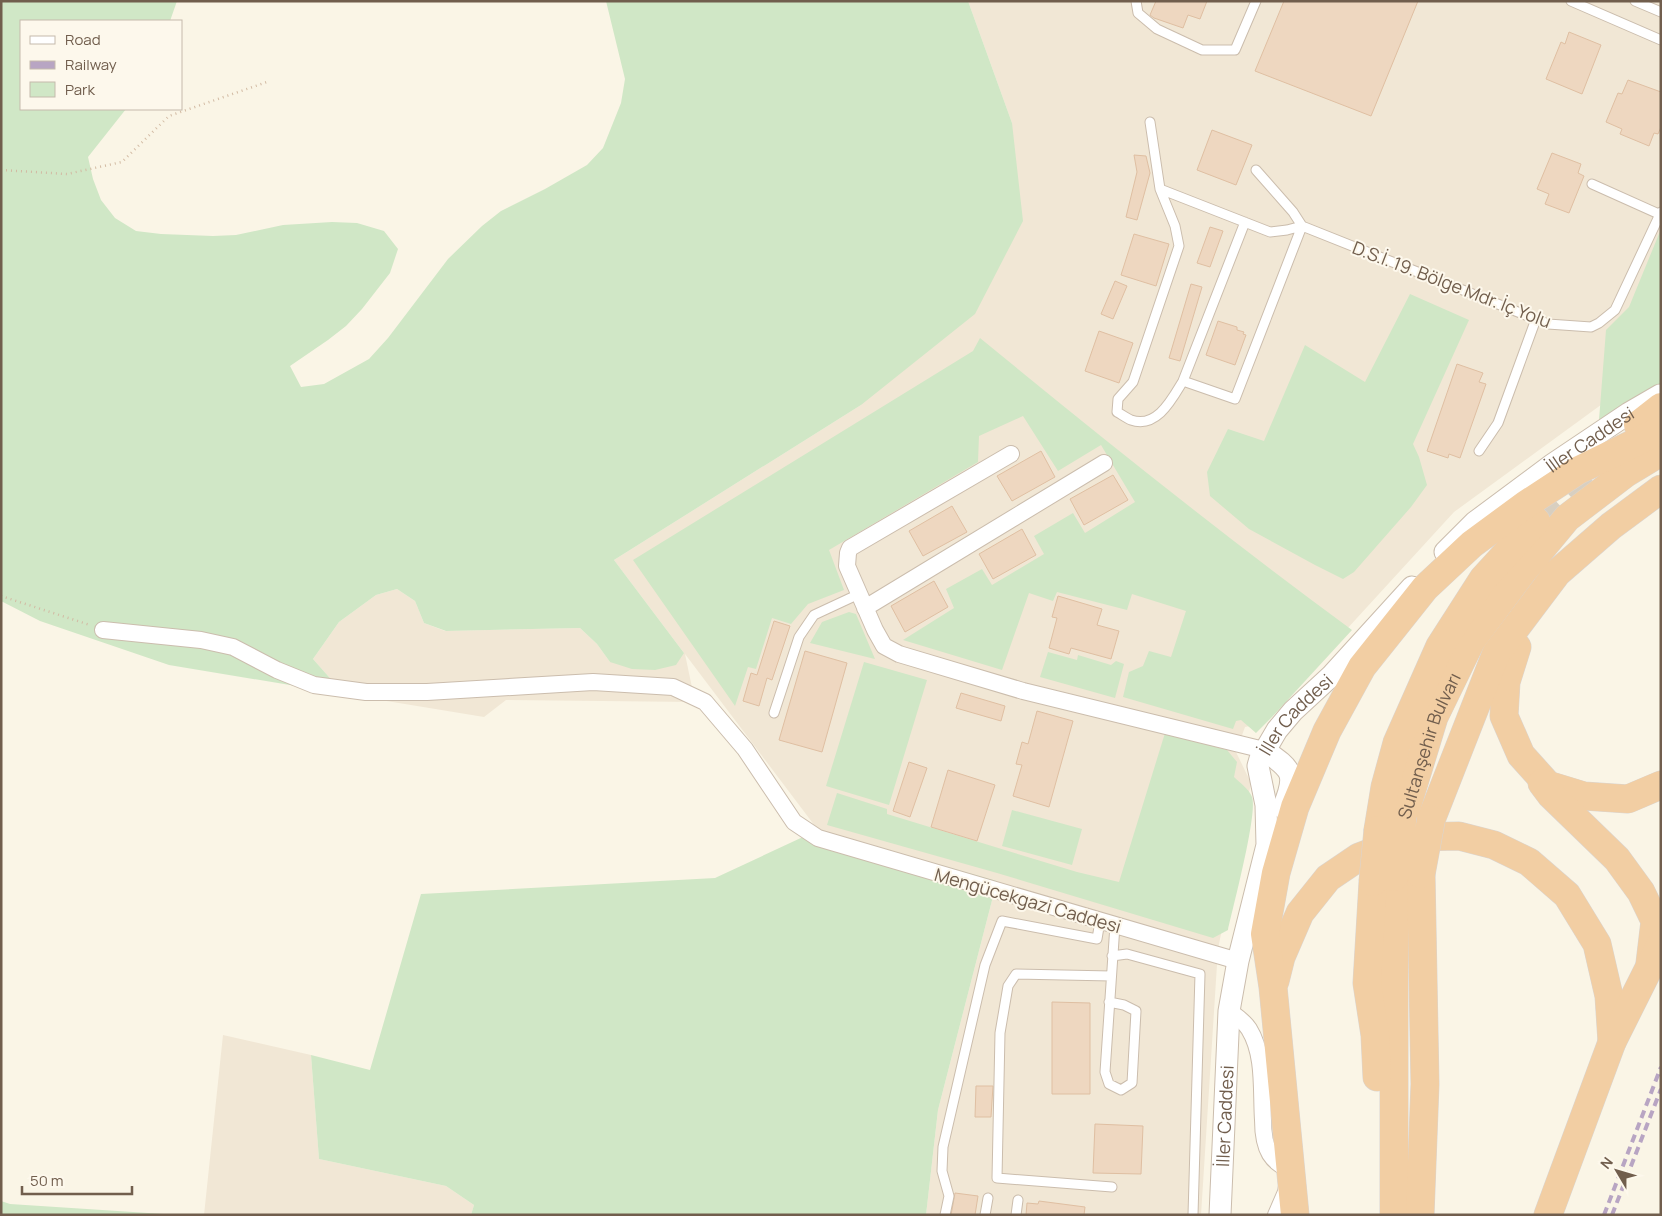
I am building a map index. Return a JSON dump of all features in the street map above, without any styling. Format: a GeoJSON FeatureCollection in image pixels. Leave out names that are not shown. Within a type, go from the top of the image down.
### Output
{"type":"FeatureCollection","features":[{"type":"Feature","properties":{"kind":"highway"},"geometry":{"type":"LineString","coordinates":[[1295,1215],[1273,987],[1265,934],[1276,873],[1295,807],[1327,731],[1362,667],[1425,588],[1472,544],[1525,504],[1577,471],[1640,439],[1661,408]]}},
{"type":"Feature","properties":{"kind":"highway","name":"Sultanşehir Bulvarı"},"geometry":{"type":"LineString","coordinates":[[1390,826],[1434,717],[1471,641],[1523,571],[1567,518],[1626,474],[1661,452]]}},
{"type":"Feature","properties":{"kind":"highway","name":"Sultanşehir Bulvarı"},"geometry":{"type":"LineString","coordinates":[[1420,1215],[1425,1084],[1421,874],[1431,820],[1496,654],[1557,574],[1611,526],[1661,489]]}},
{"type":"Feature","properties":{"kind":"highway"},"geometry":{"type":"LineString","coordinates":[[1387,1215],[1375,1035],[1367,983],[1384,880],[1390,826],[1385,787],[1398,743],[1440,646],[1483,580],[1536,521]]}},
{"type":"Feature","properties":{"kind":"highway"},"geometry":{"type":"LineString","coordinates":[[1580,554],[1533,618],[1517,646],[1506,682],[1504,716],[1521,755],[1548,785],[1584,796],[1628,799],[1661,785]]}},
{"type":"Feature","properties":{"kind":"highway"},"geometry":{"type":"LineString","coordinates":[[1528,763],[1551,795],[1617,859],[1641,892],[1655,921],[1655,956],[1612,1042],[1548,1215]]}},
{"type":"Feature","properties":{"kind":"highway"},"geometry":{"type":"LineString","coordinates":[[1273,987],[1280,957],[1300,913],[1328,878],[1359,857],[1412,837],[1459,836],[1494,845],[1529,862],[1567,895],[1596,944],[1608,996],[1612,1042]]}},
{"type":"Feature","properties":{"kind":"highway"},"geometry":{"type":"LineString","coordinates":[[1384,880],[1394,1215]]}},
{"type":"Feature","properties":{"kind":"street","name":"İller Caddesi"},"geometry":{"type":"LineString","coordinates":[[1220,1215],[1229,1011],[1238,961],[1267,845],[1266,805],[1258,766],[1264,750],[1276,730],[1293,711],[1331,676],[1386,613],[1476,522],[1553,464],[1629,413],[1661,395]]}},
{"type":"Feature","properties":{"kind":"street"},"geometry":{"type":"LineString","coordinates":[[1011,454],[850,548],[847,566],[880,640],[888,649],[898,654],[1023,691],[1264,750],[1285,765],[1291,775],[1287,799],[1267,845]]}},
{"type":"Feature","properties":{"kind":"street"},"geometry":{"type":"LineString","coordinates":[[862,601],[1104,463]]}},
{"type":"Feature","properties":{"kind":"street","name":"Mengücekgazi Caddesi"},"geometry":{"type":"LineString","coordinates":[[103,630],[201,640],[233,647],[277,670],[314,685],[366,692],[427,692],[593,682],[673,687],[705,702],[745,750],[794,822],[818,838],[1238,961]]}},
{"type":"Feature","properties":{"kind":"street"},"geometry":{"type":"LineString","coordinates":[[1229,1011],[1250,1030],[1259,1054],[1263,1134],[1266,1147],[1280,1165],[1290,1171],[1286,1192],[1276,1215]]}},
{"type":"Feature","properties":{"kind":"lane"},"geometry":{"type":"LineString","coordinates":[[1136,1],[1138,12],[1157,29],[1202,50],[1235,50],[1256,1]]}},
{"type":"Feature","properties":{"kind":"lane"},"geometry":{"type":"LineString","coordinates":[[1570,1],[1661,40]]}},
{"type":"Feature","properties":{"kind":"lane"},"geometry":{"type":"LineString","coordinates":[[1634,1],[1661,12]]}},
{"type":"Feature","properties":{"kind":"lane"},"geometry":{"type":"LineString","coordinates":[[1150,122],[1160,189],[1175,226],[1179,246],[1133,382],[1118,399],[1117,412],[1131,420],[1144,421],[1154,418],[1168,404],[1183,381],[1245,222]]}},
{"type":"Feature","properties":{"kind":"lane"},"geometry":{"type":"LineString","coordinates":[[1256,170],[1293,212],[1302,226]]}},
{"type":"Feature","properties":{"kind":"lane","name":"D.S.İ. 19. Bölge Mdr. İç Yolu"},"geometry":{"type":"LineString","coordinates":[[1302,226],[1548,324],[1591,327],[1614,310],[1660,214],[1592,184]]}},
{"type":"Feature","properties":{"kind":"lane"},"geometry":{"type":"LineString","coordinates":[[1160,189],[1270,232],[1302,226]]}},
{"type":"Feature","properties":{"kind":"lane"},"geometry":{"type":"LineString","coordinates":[[1183,381],[1235,399],[1302,226]]}},
{"type":"Feature","properties":{"kind":"lane"},"geometry":{"type":"LineString","coordinates":[[1479,451],[1498,423],[1536,319]]}},
{"type":"Feature","properties":{"kind":"lane"},"geometry":{"type":"LineString","coordinates":[[774,713],[800,637],[814,615],[862,601]]}},
{"type":"Feature","properties":{"kind":"lane"},"geometry":{"type":"LineString","coordinates":[[945,1215],[949,1196],[942,1171],[943,1147],[985,966],[1002,921],[1097,938],[1107,923]]}},
{"type":"Feature","properties":{"kind":"lane"},"geometry":{"type":"LineString","coordinates":[[1107,923],[1112,956],[1109,1002],[1105,1072],[1109,1084],[1122,1090],[1132,1083],[1136,1011],[1124,1005],[1109,1002]]}},
{"type":"Feature","properties":{"kind":"lane"},"geometry":{"type":"LineString","coordinates":[[1112,956],[1126,954],[1200,974],[1193,1215]]}},
{"type":"Feature","properties":{"kind":"lane"},"geometry":{"type":"LineString","coordinates":[[1111,976],[1016,974],[1008,986],[1000,1033],[997,1178],[1112,1187]]}},
{"type":"Feature","properties":{"kind":"lane"},"geometry":{"type":"LineString","coordinates":[[985,1215],[988,1198]]}},
{"type":"Feature","properties":{"kind":"lane"},"geometry":{"type":"LineString","coordinates":[[1016,1215],[1018,1200]]}},
{"type":"Feature","properties":{"kind":"path"},"geometry":{"type":"LineString","coordinates":[[1,170],[67,174],[122,162],[169,116],[267,82]]}},
{"type":"Feature","properties":{"kind":"path"},"geometry":{"type":"LineString","coordinates":[[1,596],[103,630]]}},
{"type":"Feature","properties":{"kind":"shaded area"},"geometry":{"type":"Polygon","coordinates":[[[968,1],[1661,1],[1661,373],[1620,391],[1454,512],[1260,724],[1245,727],[1236,752],[1251,783],[1218,949],[1201,1215],[926,1215],[938,1110],[997,881],[818,830],[685,654],[695,702],[506,700],[484,717],[344,694],[313,659],[339,622],[376,595],[397,589],[415,601],[424,623],[445,631],[580,628],[597,644],[610,662],[684,653],[614,560],[861,405],[1012,123],[968,1]]]}},
{"type":"Feature","properties":{"kind":"shaded area"},"geometry":{"type":"Polygon","coordinates":[[[223,1035],[311,1055],[319,1159],[446,1186],[474,1205],[471,1215],[204,1215],[223,1035]]]}},
{"type":"Feature","properties":{"kind":"green space"},"geometry":{"type":"Polygon","coordinates":[[[1,1],[177,1],[170,20],[20,20],[20,110],[125,110],[88,157],[93,179],[101,200],[115,218],[136,231],[213,236],[236,235],[283,225],[332,222],[357,223],[384,231],[398,249],[390,273],[362,309],[346,326],[290,366],[301,387],[324,384],[369,359],[388,338],[448,259],[482,226],[501,211],[587,165],[603,148],[621,103],[625,79],[606,1],[968,1],[1012,123],[1023,221],[975,314],[861,405],[614,560],[684,653],[676,665],[655,670],[632,669],[610,662],[597,644],[580,628],[446,631],[424,623],[415,601],[397,589],[376,595],[339,622],[313,659],[344,694],[169,665],[40,621],[1,601],[1,1]]]}},
{"type":"Feature","properties":{"kind":"green space"},"geometry":{"type":"Polygon","coordinates":[[[1661,229],[1661,386],[1599,420],[1606,330],[1629,307],[1661,229]]]}},
{"type":"Feature","properties":{"kind":"green space"},"geometry":{"type":"Polygon","coordinates":[[[1410,294],[1469,320],[1413,444],[1427,485],[1411,507],[1354,572],[1343,579],[1249,529],[1210,496],[1207,472],[1228,429],[1264,441],[1305,345],[1365,382],[1410,294]]]}},
{"type":"Feature","properties":{"kind":"green space"},"geometry":{"type":"Polygon","coordinates":[[[980,338],[1257,559],[1352,630],[1256,733],[1241,720],[1236,721],[1233,729],[1123,697],[1129,672],[1143,666],[1149,651],[1171,657],[1186,611],[1132,594],[1127,610],[1057,592],[1053,601],[1029,593],[1002,670],[903,640],[954,608],[946,589],[982,569],[992,585],[1044,554],[1034,536],[1073,513],[1085,533],[1135,502],[1101,445],[1058,471],[1023,416],[979,436],[978,462],[829,550],[844,590],[808,604],[791,624],[772,618],[756,669],[748,667],[735,706],[633,560],[973,351],[980,338]]]}},
{"type":"Feature","properties":{"kind":"green space"},"geometry":{"type":"Polygon","coordinates":[[[849,612],[856,614],[875,659],[810,643],[822,622],[849,612]]]}},
{"type":"Feature","properties":{"kind":"green space"},"geometry":{"type":"Polygon","coordinates":[[[1048,652],[1077,660],[1078,655],[1111,665],[1116,661],[1124,664],[1115,698],[1040,677],[1048,652]]]}},
{"type":"Feature","properties":{"kind":"green space"},"geometry":{"type":"Polygon","coordinates":[[[864,662],[927,680],[889,805],[826,786],[864,662]]]}},
{"type":"Feature","properties":{"kind":"green space"},"geometry":{"type":"Polygon","coordinates":[[[1165,733],[1227,750],[1237,762],[1234,777],[1247,789],[1252,797],[1253,806],[1248,840],[1228,930],[1213,938],[997,873],[827,825],[837,793],[887,809],[887,814],[1077,872],[1119,882],[1165,733]]]}},
{"type":"Feature","properties":{"kind":"green space"},"geometry":{"type":"Polygon","coordinates":[[[1012,810],[1082,829],[1072,865],[1002,846],[1012,810]]]}},
{"type":"Feature","properties":{"kind":"green space"},"geometry":{"type":"Polygon","coordinates":[[[818,830],[997,881],[938,1110],[926,1215],[471,1215],[474,1205],[446,1186],[319,1159],[311,1055],[370,1070],[421,894],[715,878],[818,830]]]}},
{"type":"Feature","properties":{"kind":"green space"},"geometry":{"type":"Polygon","coordinates":[[[1,1201],[10,1204],[179,1215],[1,1215],[1,1201]]]}},
{"type":"Feature","properties":{"kind":"building"},"geometry":{"type":"Polygon","coordinates":[[[1156,1],[1207,1],[1200,19],[1188,15],[1183,28],[1150,15],[1156,1]]]}},
{"type":"Feature","properties":{"kind":"building"},"geometry":{"type":"Polygon","coordinates":[[[1284,1],[1418,1],[1371,116],[1255,71],[1284,1]]]}},
{"type":"Feature","properties":{"kind":"building"},"geometry":{"type":"Polygon","coordinates":[[[1569,32],[1601,45],[1582,94],[1546,79],[1561,42],[1565,44],[1569,32]]]}},
{"type":"Feature","properties":{"kind":"building"},"geometry":{"type":"Polygon","coordinates":[[[1628,80],[1661,92],[1661,127],[1658,134],[1654,133],[1649,146],[1620,134],[1622,129],[1606,122],[1618,93],[1622,94],[1628,80]]]}},
{"type":"Feature","properties":{"kind":"building"},"geometry":{"type":"Polygon","coordinates":[[[1212,130],[1252,145],[1236,185],[1197,170],[1212,130]]]}},
{"type":"Feature","properties":{"kind":"building"},"geometry":{"type":"Polygon","coordinates":[[[1552,153],[1581,164],[1578,173],[1584,176],[1569,213],[1545,204],[1549,194],[1537,189],[1552,153]]]}},
{"type":"Feature","properties":{"kind":"building"},"geometry":{"type":"Polygon","coordinates":[[[1134,155],[1146,156],[1150,173],[1137,220],[1126,217],[1137,172],[1134,155]]]}},
{"type":"Feature","properties":{"kind":"building"},"geometry":{"type":"Polygon","coordinates":[[[1210,227],[1223,231],[1210,267],[1197,263],[1210,227]]]}},
{"type":"Feature","properties":{"kind":"building"},"geometry":{"type":"Polygon","coordinates":[[[1134,234],[1169,244],[1156,286],[1121,275],[1134,234]]]}},
{"type":"Feature","properties":{"kind":"building"},"geometry":{"type":"Polygon","coordinates":[[[1115,281],[1127,286],[1113,319],[1101,314],[1115,281]]]}},
{"type":"Feature","properties":{"kind":"building"},"geometry":{"type":"Polygon","coordinates":[[[1191,284],[1202,287],[1180,361],[1169,358],[1191,284]]]}},
{"type":"Feature","properties":{"kind":"building"},"geometry":{"type":"Polygon","coordinates":[[[1218,321],[1237,327],[1237,330],[1244,332],[1243,334],[1246,335],[1235,365],[1206,355],[1218,321]]]}},
{"type":"Feature","properties":{"kind":"building"},"geometry":{"type":"Polygon","coordinates":[[[1099,331],[1133,343],[1119,383],[1085,371],[1099,331]]]}},
{"type":"Feature","properties":{"kind":"building"},"geometry":{"type":"Polygon","coordinates":[[[1457,364],[1483,373],[1479,382],[1486,384],[1460,458],[1449,454],[1448,458],[1427,451],[1457,364]]]}},
{"type":"Feature","properties":{"kind":"building"},"geometry":{"type":"Polygon","coordinates":[[[1041,451],[1055,477],[1012,501],[997,476],[1041,451]]]}},
{"type":"Feature","properties":{"kind":"building"},"geometry":{"type":"Polygon","coordinates":[[[1113,475],[1128,500],[1084,525],[1070,499],[1113,475]]]}},
{"type":"Feature","properties":{"kind":"building"},"geometry":{"type":"Polygon","coordinates":[[[952,506],[967,532],[923,556],[909,531],[952,506]]]}},
{"type":"Feature","properties":{"kind":"building"},"geometry":{"type":"Polygon","coordinates":[[[1022,529],[1036,555],[993,579],[979,554],[1022,529]]]}},
{"type":"Feature","properties":{"kind":"building"},"geometry":{"type":"Polygon","coordinates":[[[934,581],[948,607],[905,632],[891,606],[934,581]]]}},
{"type":"Feature","properties":{"kind":"building"},"geometry":{"type":"Polygon","coordinates":[[[1058,596],[1102,609],[1097,625],[1119,631],[1111,659],[1071,648],[1069,654],[1049,648],[1057,618],[1052,617],[1058,596]]]}},
{"type":"Feature","properties":{"kind":"building"},"geometry":{"type":"Polygon","coordinates":[[[774,621],[790,626],[772,680],[767,678],[759,706],[743,701],[751,673],[757,675],[774,621]]]}},
{"type":"Feature","properties":{"kind":"building"},"geometry":{"type":"Polygon","coordinates":[[[805,651],[847,663],[822,752],[779,740],[805,651]]]}},
{"type":"Feature","properties":{"kind":"building"},"geometry":{"type":"Polygon","coordinates":[[[961,693],[1005,706],[1001,721],[956,708],[961,693]]]}},
{"type":"Feature","properties":{"kind":"building"},"geometry":{"type":"Polygon","coordinates":[[[1037,711],[1073,721],[1049,807],[1013,796],[1022,765],[1016,764],[1022,742],[1028,744],[1037,711]]]}},
{"type":"Feature","properties":{"kind":"building"},"geometry":{"type":"Polygon","coordinates":[[[909,762],[927,768],[910,817],[893,811],[909,762]]]}},
{"type":"Feature","properties":{"kind":"building"},"geometry":{"type":"Polygon","coordinates":[[[948,770],[995,785],[977,841],[931,827],[948,770]]]}},
{"type":"Feature","properties":{"kind":"building"},"geometry":{"type":"Polygon","coordinates":[[[1052,1002],[1090,1003],[1090,1094],[1052,1094],[1052,1002]]]}},
{"type":"Feature","properties":{"kind":"building"},"geometry":{"type":"Polygon","coordinates":[[[976,1086],[993,1086],[991,1117],[975,1117],[976,1086]]]}},
{"type":"Feature","properties":{"kind":"building"},"geometry":{"type":"Polygon","coordinates":[[[1095,1124],[1143,1126],[1141,1174],[1093,1173],[1095,1124]]]}},
{"type":"Feature","properties":{"kind":"building"},"geometry":{"type":"Polygon","coordinates":[[[955,1193],[978,1196],[975,1215],[951,1215],[955,1193]]]}},
{"type":"Feature","properties":{"kind":"building"},"geometry":{"type":"Polygon","coordinates":[[[1039,1201],[1085,1207],[1084,1215],[1026,1215],[1027,1203],[1038,1204],[1039,1201]]]}},
{"type":"Feature","properties":{"kind":"tunnel"},"geometry":{"type":"LineString","coordinates":[[1536,521],[1586,474]]}},
{"type":"Feature","properties":{"kind":"railway"},"geometry":{"type":"LineString","coordinates":[[1604,1215],[1661,1067]]}},
{"type":"Feature","properties":{"kind":"railway"},"geometry":{"type":"LineString","coordinates":[[1612,1215],[1661,1089]]}}]}
